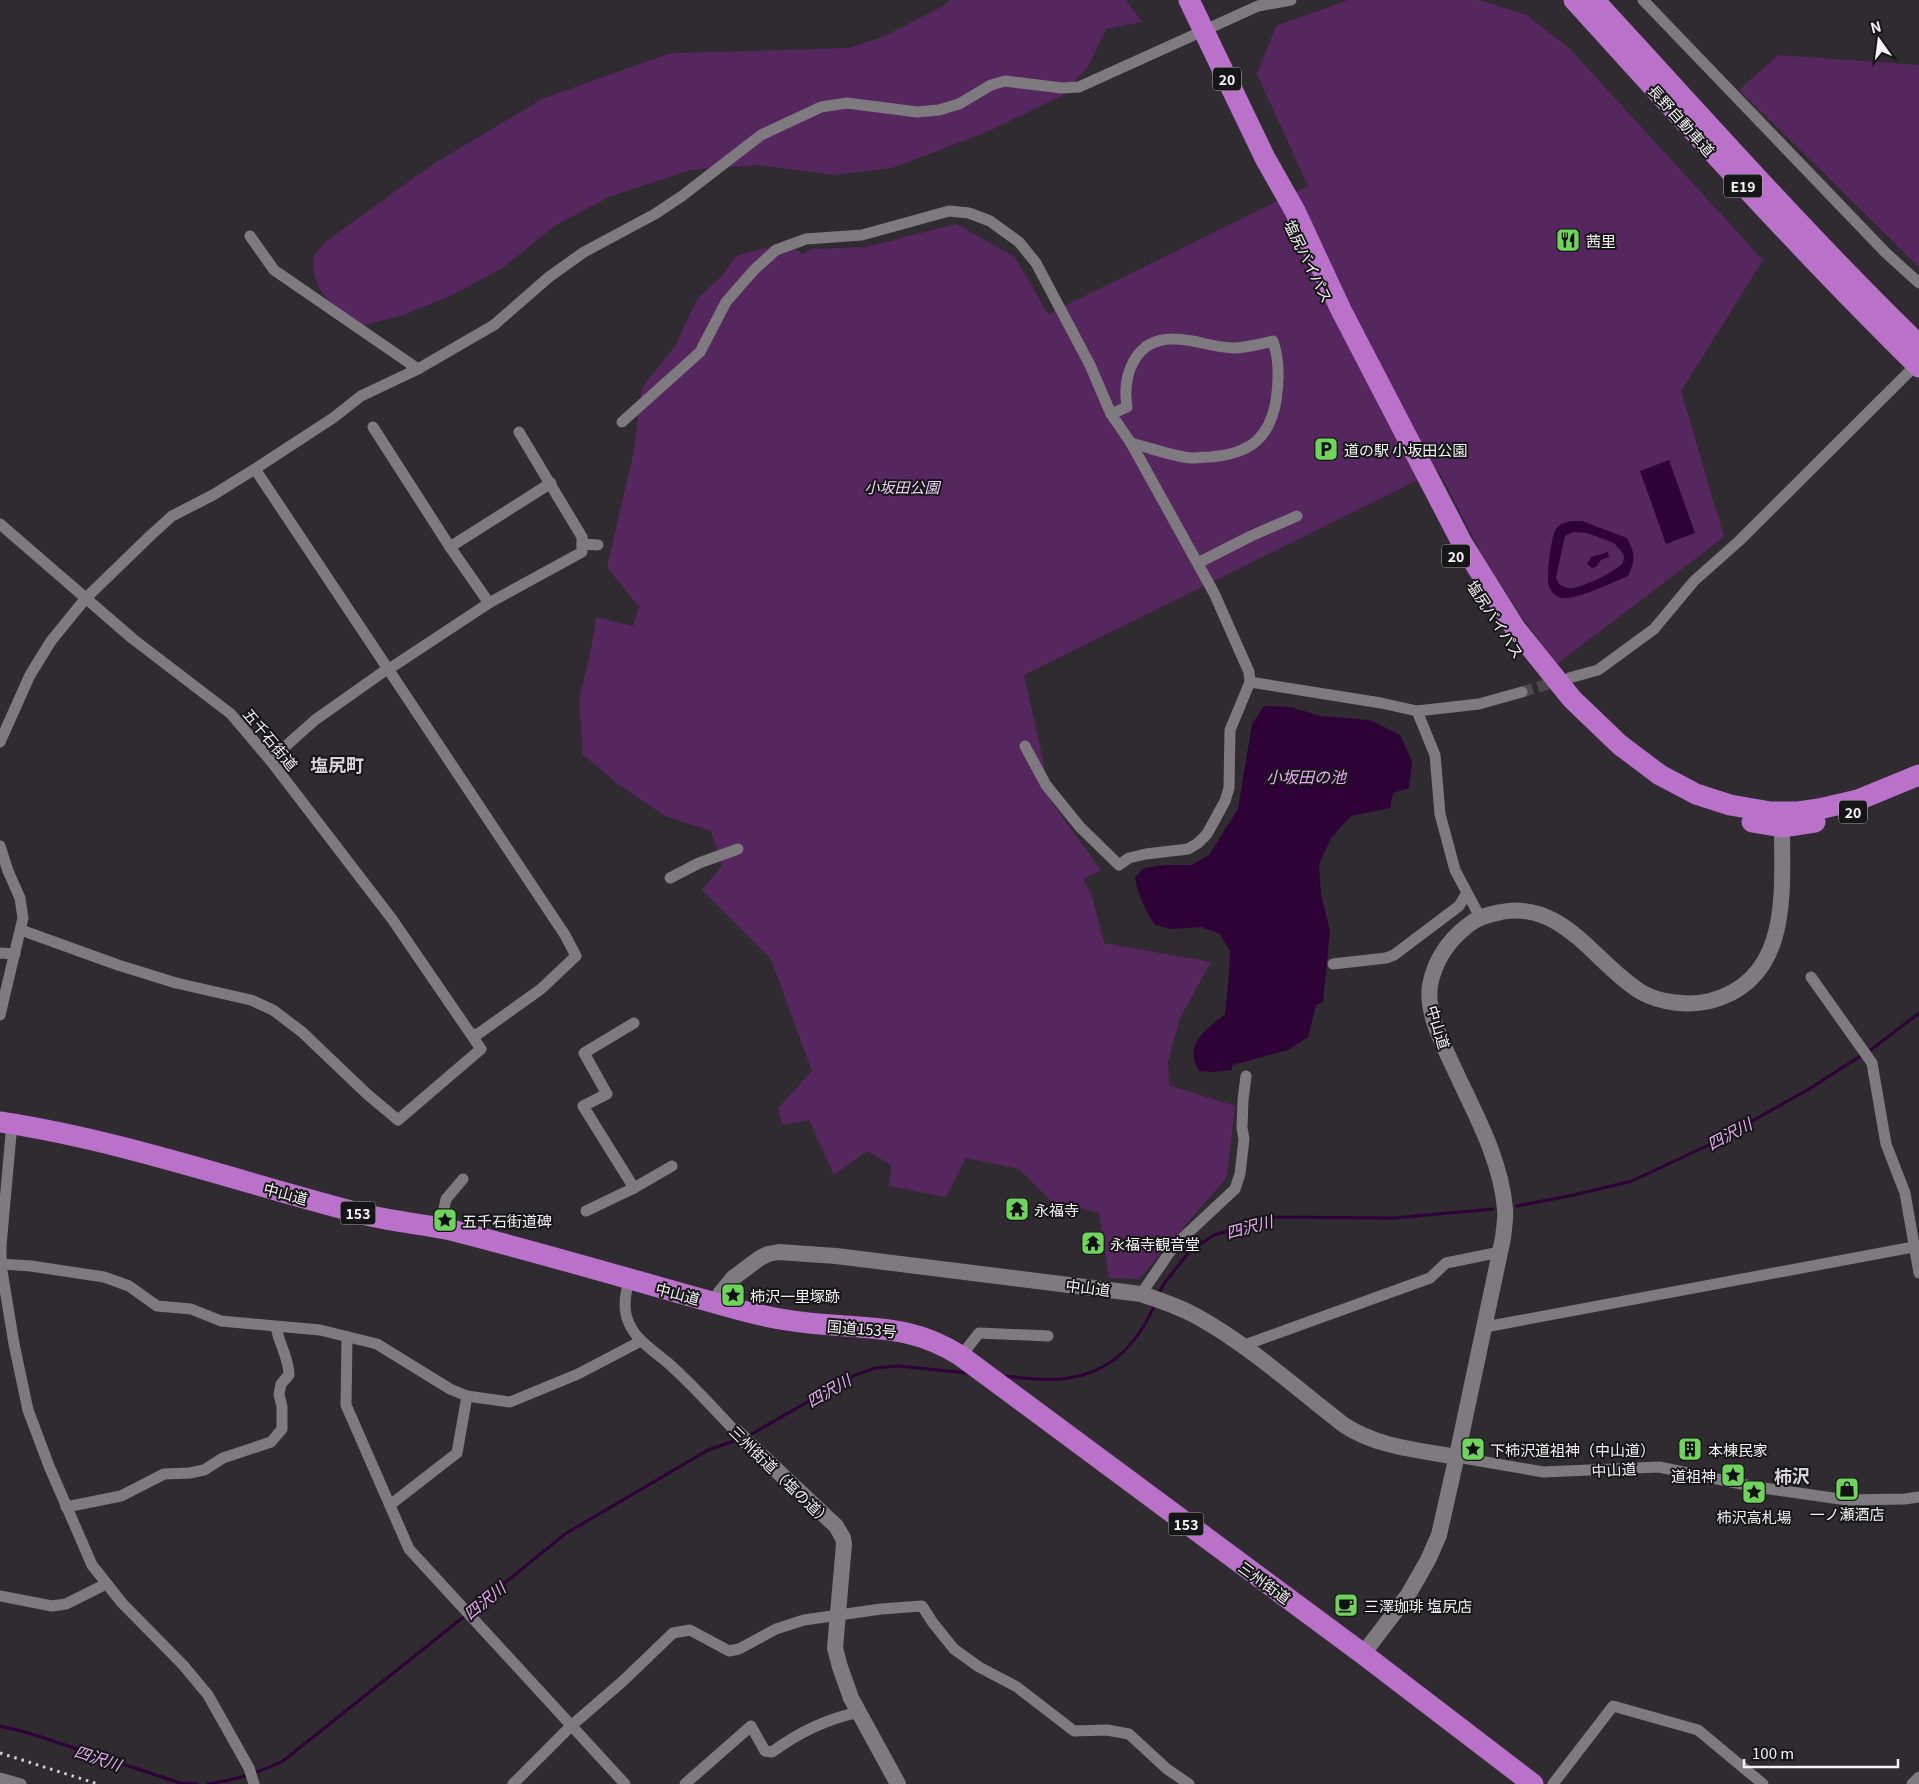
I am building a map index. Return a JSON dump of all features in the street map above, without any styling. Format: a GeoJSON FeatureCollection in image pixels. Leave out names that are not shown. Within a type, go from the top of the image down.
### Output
{"type":"FeatureCollection","features":[{"type":"Feature","properties":{"kind":"highway","name":"塩尻バイパス"},"geometry":{"type":"LineString","coordinates":[[1189,0],[1265,158],[1281,205],[1430,506],[1458,560],[1523,661],[1561,706],[1593,739],[1616,761],[1652,788],[1721,816],[1782,820]]}},
{"type":"Feature","properties":{"kind":"highway","name":"長野自動車道"},"geometry":{"type":"LineString","coordinates":[[1574,0],[1739,182],[1858,307],[1912,372]]}},
{"type":"Feature","properties":{"kind":"highway","name":"長野自動車道"},"geometry":{"type":"LineString","coordinates":[[1594,0],[1767,189],[1874,301],[1919,345]]}},
{"type":"Feature","properties":{"kind":"highway","name":"20"},"geometry":{"type":"LineString","coordinates":[[1782,820],[1798,812],[1840,805],[1877,793],[1919,775]]}},
{"type":"Feature","properties":{"kind":"highway","name":"20"},"geometry":{"type":"LineString","coordinates":[[1782,820],[1807,824],[1841,816],[1870,805],[1919,779]]}},
{"type":"Feature","properties":{"kind":"highway","name":"中山道"},"geometry":{"type":"LineString","coordinates":[[6,1123],[46,1130],[140,1152],[370,1216],[440,1228],[543,1253],[629,1280],[717,1303]]}},
{"type":"Feature","properties":{"kind":"highway","name":"国道153号"},"geometry":{"type":"LineString","coordinates":[[717,1303],[774,1318],[805,1323],[870,1327],[910,1332],[943,1344],[995,1381]]}},
{"type":"Feature","properties":{"kind":"highway","name":"三州街道"},"geometry":{"type":"LineString","coordinates":[[995,1381],[1363,1654],[1533,1784]]}},
{"type":"Feature","properties":{"kind":"street"},"geometry":{"type":"LineString","coordinates":[[0,742],[30,675],[51,641],[86,598],[172,516],[255,469],[333,418],[361,396],[418,369],[494,325],[549,278],[584,252],[655,214],[682,196],[761,135],[822,107],[847,102],[917,112],[939,110],[960,104],[991,85],[1005,81],[1062,88],[1079,87],[1258,6],[1290,0]]}},
{"type":"Feature","properties":{"kind":"street"},"geometry":{"type":"LineString","coordinates":[[1643,0],[1886,253],[1919,283]]}},
{"type":"Feature","properties":{"kind":"street"},"geometry":{"type":"LineString","coordinates":[[622,422],[700,352],[726,302],[754,270],[776,250],[806,239],[862,235],[949,211],[969,213],[990,221],[1019,242],[1036,263],[1090,365],[1111,414],[1132,442],[1214,593],[1241,652],[1249,672],[1250,682],[1230,730],[1231,773],[1225,801],[1207,834],[1188,849],[1146,854],[1129,858],[1118,865],[1080,827],[1046,785],[1025,746]]}},
{"type":"Feature","properties":{"kind":"street"},"geometry":{"type":"LineString","coordinates":[[250,236],[274,270],[418,369]]}},
{"type":"Feature","properties":{"kind":"street"},"geometry":{"type":"LineString","coordinates":[[1111,414],[1126,407],[1127,374],[1137,354],[1153,342],[1174,339],[1211,346],[1235,348],[1273,341],[1279,356],[1278,386],[1273,418],[1260,437],[1243,451],[1220,456],[1190,458],[1132,442]]}},
{"type":"Feature","properties":{"kind":"street"},"geometry":{"type":"LineString","coordinates":[[1569,678],[1598,670],[1654,629],[1694,581],[1739,541],[1912,372],[1919,362]]}},
{"type":"Feature","properties":{"kind":"street"},"geometry":{"type":"LineString","coordinates":[[373,427],[489,604]]}},
{"type":"Feature","properties":{"kind":"street"},"geometry":{"type":"LineString","coordinates":[[270,760],[315,720],[383,672],[489,604],[582,552],[582,537],[519,432]]}},
{"type":"Feature","properties":{"kind":"street"},"geometry":{"type":"LineString","coordinates":[[255,469],[565,935],[576,956],[541,990],[478,1034],[471,1034]]}},
{"type":"Feature","properties":{"kind":"street"},"geometry":{"type":"LineString","coordinates":[[450,547],[551,483]]}},
{"type":"Feature","properties":{"kind":"street"},"geometry":{"type":"LineString","coordinates":[[1198,563],[1251,536],[1297,516]]}},
{"type":"Feature","properties":{"kind":"street","name":"五千石街道"},"geometry":{"type":"LineString","coordinates":[[0,524],[133,639],[228,711],[270,760],[392,919],[481,1049],[398,1120],[367,1094],[302,1032],[273,1010],[251,1000],[176,983],[118,965],[21,930]]}},
{"type":"Feature","properties":{"kind":"street"},"geometry":{"type":"LineString","coordinates":[[582,544],[598,545]]}},
{"type":"Feature","properties":{"kind":"street"},"geometry":{"type":"LineString","coordinates":[[1250,682],[1381,703],[1417,711],[1479,704],[1522,692]]}},
{"type":"Feature","properties":{"kind":"street"},"geometry":{"type":"LineString","coordinates":[[1417,711],[1435,755],[1440,814],[1456,870],[1480,917]]}},
{"type":"Feature","properties":{"kind":"street","name":"中山道"},"geometry":{"type":"LineString","coordinates":[[1457,1457],[1500,1252],[1505,1211],[1499,1175],[1492,1154],[1432,1016],[1430,986],[1440,956],[1459,932],[1480,917],[1511,911],[1530,912],[1560,923],[1576,934],[1622,978],[1642,993],[1681,1004],[1717,999],[1734,991],[1750,980],[1769,955],[1776,940],[1781,905],[1782,820]]}},
{"type":"Feature","properties":{"kind":"street"},"geometry":{"type":"LineString","coordinates":[[0,846],[22,906],[21,930],[0,1015]]}},
{"type":"Feature","properties":{"kind":"street"},"geometry":{"type":"LineString","coordinates":[[670,878],[699,863],[738,849]]}},
{"type":"Feature","properties":{"kind":"street"},"geometry":{"type":"LineString","coordinates":[[1333,964],[1386,958],[1394,955],[1459,906],[1467,893]]}},
{"type":"Feature","properties":{"kind":"street"},"geometry":{"type":"LineString","coordinates":[[0,953],[15,954]]}},
{"type":"Feature","properties":{"kind":"street"},"geometry":{"type":"LineString","coordinates":[[1810,977],[1872,1063],[1886,1144],[1905,1194],[1917,1246],[1919,1273]]}},
{"type":"Feature","properties":{"kind":"street"},"geometry":{"type":"LineString","coordinates":[[634,1023],[584,1053],[607,1094],[583,1106],[634,1188]]}},
{"type":"Feature","properties":{"kind":"street"},"geometry":{"type":"LineString","coordinates":[[1151,1297],[1174,1246],[1235,1189],[1240,1174],[1243,1148],[1243,1100],[1246,1076]]}},
{"type":"Feature","properties":{"kind":"street"},"geometry":{"type":"LineString","coordinates":[[6,1123],[1,1264],[18,1370],[28,1410],[66,1507],[92,1565],[106,1584],[183,1665],[208,1695],[249,1768],[254,1784]]}},
{"type":"Feature","properties":{"kind":"street"},"geometry":{"type":"LineString","coordinates":[[586,1211],[634,1188],[672,1166]]}},
{"type":"Feature","properties":{"kind":"street"},"geometry":{"type":"LineString","coordinates":[[440,1228],[446,1199],[463,1179]]}},
{"type":"Feature","properties":{"kind":"street"},"geometry":{"type":"LineString","coordinates":[[1484,1327],[1917,1246]]}},
{"type":"Feature","properties":{"kind":"street","name":"中山道"},"geometry":{"type":"LineString","coordinates":[[717,1303],[720,1294],[734,1278],[760,1258],[779,1252],[836,1256],[1151,1297],[1196,1316],[1242,1346],[1344,1425],[1361,1435],[1394,1446],[1543,1472],[1659,1467],[1756,1487],[1846,1500],[1905,1499],[1919,1496]]}},
{"type":"Feature","properties":{"kind":"street"},"geometry":{"type":"LineString","coordinates":[[1242,1346],[1430,1278],[1446,1263],[1500,1252]]}},
{"type":"Feature","properties":{"kind":"street"},"geometry":{"type":"LineString","coordinates":[[1,1264],[31,1266],[104,1278],[129,1286],[157,1306],[191,1309],[221,1321],[320,1330],[346,1338],[377,1344],[450,1389],[467,1396],[510,1402],[578,1374],[641,1341]]}},
{"type":"Feature","properties":{"kind":"street","name":"三州街道（塩の道）"},"geometry":{"type":"LineString","coordinates":[[629,1280],[625,1310],[633,1331],[641,1341],[668,1363],[742,1438],[840,1532],[844,1544],[844,1554],[835,1648],[840,1668],[852,1698],[898,1784]]}},
{"type":"Feature","properties":{"kind":"street"},"geometry":{"type":"LineString","coordinates":[[66,1507],[121,1496],[164,1474],[190,1473],[204,1470],[223,1458],[271,1442],[282,1429],[282,1407],[279,1394],[281,1384],[289,1375],[289,1365],[278,1340],[276,1327]]}},
{"type":"Feature","properties":{"kind":"street"},"geometry":{"type":"LineString","coordinates":[[966,1359],[979,1333],[1048,1336]]}},
{"type":"Feature","properties":{"kind":"street"},"geometry":{"type":"LineString","coordinates":[[346,1338],[346,1405],[409,1548],[624,1784]]}},
{"type":"Feature","properties":{"kind":"street"},"geometry":{"type":"LineString","coordinates":[[390,1506],[457,1454],[467,1396]]}},
{"type":"Feature","properties":{"kind":"street"},"geometry":{"type":"LineString","coordinates":[[1363,1654],[1408,1595],[1434,1548],[1445,1512],[1457,1457]]}},
{"type":"Feature","properties":{"kind":"street"},"geometry":{"type":"LineString","coordinates":[[0,1596],[52,1606],[66,1604],[106,1584]]}},
{"type":"Feature","properties":{"kind":"street"},"geometry":{"type":"LineString","coordinates":[[513,1784],[571,1726],[623,1681],[673,1633],[690,1630],[729,1651],[739,1649],[776,1629],[804,1620],[881,1609],[922,1606],[954,1649],[979,1667],[1017,1687],[1074,1731],[1107,1730],[1129,1734],[1167,1769],[1189,1784]]}},
{"type":"Feature","properties":{"kind":"street"},"geometry":{"type":"LineString","coordinates":[[1553,1784],[1613,1706],[1698,1730],[1763,1784]]}},
{"type":"Feature","properties":{"kind":"street"},"geometry":{"type":"LineString","coordinates":[[685,1784],[751,1726],[765,1751],[772,1752],[786,1742],[839,1716],[860,1712]]}},
{"type":"Feature","properties":{"kind":"street"},"geometry":{"type":"LineString","coordinates":[[1912,1784],[1919,1776]]}},
{"type":"Feature","properties":{"kind":"street"},"geometry":{"type":"LineString","coordinates":[[0,1778],[21,1784]]}},
{"type":"Feature","properties":{"kind":"green space"},"geometry":{"type":"Polygon","coordinates":[[[950,0],[1126,0],[1142,22],[1106,29],[1088,67],[1061,96],[987,132],[892,168],[833,175],[758,165],[691,170],[611,196],[556,225],[501,269],[452,295],[404,315],[359,326],[346,317],[327,299],[318,285],[315,277],[313,257],[325,242],[433,164],[544,98],[671,53],[849,48],[883,37],[941,7],[950,0]]]}},
{"type":"Feature","properties":{"kind":"green space","name":"小坂田公園"},"geometry":{"type":"Polygon","coordinates":[[[1348,0],[1478,0],[1525,14],[1568,47],[1763,260],[1681,391],[1724,537],[1557,664],[1522,617],[1484,558],[1438,470],[1024,675],[1053,804],[1101,870],[1083,879],[1092,896],[1104,943],[1211,962],[1180,1018],[1168,1062],[1169,1085],[1235,1106],[1227,1177],[1139,1279],[1109,1278],[1099,1213],[1052,1202],[1019,1169],[966,1158],[946,1197],[889,1186],[891,1165],[867,1151],[834,1175],[809,1120],[782,1125],[778,1108],[812,1071],[771,959],[702,890],[722,866],[711,831],[665,816],[618,784],[583,755],[579,700],[591,650],[596,617],[633,626],[639,607],[607,567],[633,455],[642,388],[675,346],[697,299],[721,277],[736,256],[772,246],[797,250],[803,254],[811,249],[866,247],[956,224],[1015,257],[1048,314],[1308,186],[1257,74],[1276,26],[1348,0]]]}},
{"type":"Feature","properties":{"kind":"green space"},"geometry":{"type":"Polygon","coordinates":[[[1778,55],[1919,65],[1919,267],[1739,90],[1778,55]]]}},
{"type":"Feature","properties":{"kind":"water"},"geometry":{"type":"Polygon","coordinates":[[[1669,460],[1695,533],[1666,544],[1640,471],[1669,460]]]}},
{"type":"Feature","properties":{"kind":"water"},"geometry":{"type":"Polygon","coordinates":[[[1571,521],[1582,521],[1627,538],[1634,557],[1628,576],[1595,590],[1569,598],[1558,597],[1554,594],[1548,581],[1552,540],[1558,527],[1571,521]],[[1573,532],[1565,536],[1556,577],[1558,583],[1564,587],[1573,588],[1592,582],[1623,563],[1624,555],[1614,543],[1587,533],[1573,532]]]}},
{"type":"Feature","properties":{"kind":"water"},"geometry":{"type":"Polygon","coordinates":[[[1608,552],[1609,557],[1601,560],[1596,567],[1592,568],[1587,564],[1591,557],[1608,552]]]}},
{"type":"Feature","properties":{"kind":"water","name":"小坂田の池"},"geometry":{"type":"Polygon","coordinates":[[[1264,706],[1291,707],[1320,716],[1370,720],[1400,735],[1412,761],[1409,788],[1393,793],[1390,808],[1351,816],[1331,838],[1319,864],[1321,895],[1330,931],[1323,1002],[1316,1005],[1308,1037],[1288,1050],[1232,1065],[1232,1070],[1199,1071],[1195,1061],[1195,1045],[1204,1032],[1225,1014],[1230,951],[1220,934],[1202,927],[1171,929],[1155,925],[1142,902],[1135,877],[1144,868],[1165,865],[1192,865],[1209,855],[1238,809],[1252,724],[1264,706]]]}},
{"type":"Feature","properties":{"kind":"waterway","name":"四沢川"},"geometry":{"type":"LineString","coordinates":[[1868,1052],[1919,1013]]}},
{"type":"Feature","properties":{"kind":"waterway","name":"四沢川"},"geometry":{"type":"LineString","coordinates":[[1517,1206],[1632,1181],[1715,1142],[1809,1089],[1862,1055]]}},
{"type":"Feature","properties":{"kind":"waterway","name":"四沢川"},"geometry":{"type":"LineString","coordinates":[[1159,1294],[1163,1285],[1189,1252],[1214,1235],[1275,1217],[1394,1218],[1493,1209]]}},
{"type":"Feature","properties":{"kind":"waterway","name":"四沢川"},"geometry":{"type":"LineString","coordinates":[[1002,1376],[1060,1379],[1092,1372],[1106,1365],[1129,1346],[1139,1333],[1155,1304]]}},
{"type":"Feature","properties":{"kind":"waterway","name":"四沢川"},"geometry":{"type":"LineString","coordinates":[[748,1436],[853,1376],[875,1368],[898,1366],[968,1373]]}},
{"type":"Feature","properties":{"kind":"waterway","name":"四沢川"},"geometry":{"type":"LineString","coordinates":[[470,1611],[565,1534],[708,1450],[737,1440]]}},
{"type":"Feature","properties":{"kind":"waterway","name":"四沢川"},"geometry":{"type":"LineString","coordinates":[[208,1784],[247,1776],[283,1761],[466,1615]]}},
{"type":"Feature","properties":{"kind":"waterway","name":"四沢川"},"geometry":{"type":"LineString","coordinates":[[0,1726],[29,1733],[180,1783],[197,1784]]}},
{"type":"Feature","properties":{"kind":"tunnel"},"geometry":{"type":"LineString","coordinates":[[1522,692],[1561,680]]}},
{"type":"Feature","properties":{"kind":"railway"},"geometry":{"type":"LineString","coordinates":[[0,1753],[98,1784]]}},
{"type":"Feature","properties":{"kind":"place","name":"茜里"},"geometry":{"type":"Point","coordinates":[1568,240]}},
{"type":"Feature","properties":{"kind":"place","name":"道の駅 小坂田公園"},"geometry":{"type":"Point","coordinates":[1326,449]}},
{"type":"Feature","properties":{"kind":"place","name":"永福寺"},"geometry":{"type":"Point","coordinates":[1017,1209]}},
{"type":"Feature","properties":{"kind":"place","name":"五千石街道碑"},"geometry":{"type":"Point","coordinates":[445,1220]}},
{"type":"Feature","properties":{"kind":"place","name":"永福寺観音堂"},"geometry":{"type":"Point","coordinates":[1093,1243]}},
{"type":"Feature","properties":{"kind":"place","name":"柿沢一里塚跡"},"geometry":{"type":"Point","coordinates":[733,1295]}},
{"type":"Feature","properties":{"kind":"place","name":"下柿沢道祖神（中山道）"},"geometry":{"type":"Point","coordinates":[1473,1449]}},
{"type":"Feature","properties":{"kind":"place","name":"本棟民家"},"geometry":{"type":"Point","coordinates":[1690,1449]}},
{"type":"Feature","properties":{"kind":"place","name":"道祖神"},"geometry":{"type":"Point","coordinates":[1733,1475]}},
{"type":"Feature","properties":{"kind":"place","name":"一ノ瀬酒店"},"geometry":{"type":"Point","coordinates":[1847,1489]}},
{"type":"Feature","properties":{"kind":"place","name":"柿沢高札場"},"geometry":{"type":"Point","coordinates":[1754,1492]}},
{"type":"Feature","properties":{"kind":"place","name":"三澤珈琲 塩尻店"},"geometry":{"type":"Point","coordinates":[1346,1605]}},
{"type":"Feature","properties":{"kind":"district","name":"塩尻町"},"geometry":{"type":"Point","coordinates":[337,764]}},
{"type":"Feature","properties":{"kind":"district","name":"柿沢"},"geometry":{"type":"Point","coordinates":[1792,1475]}}]}
